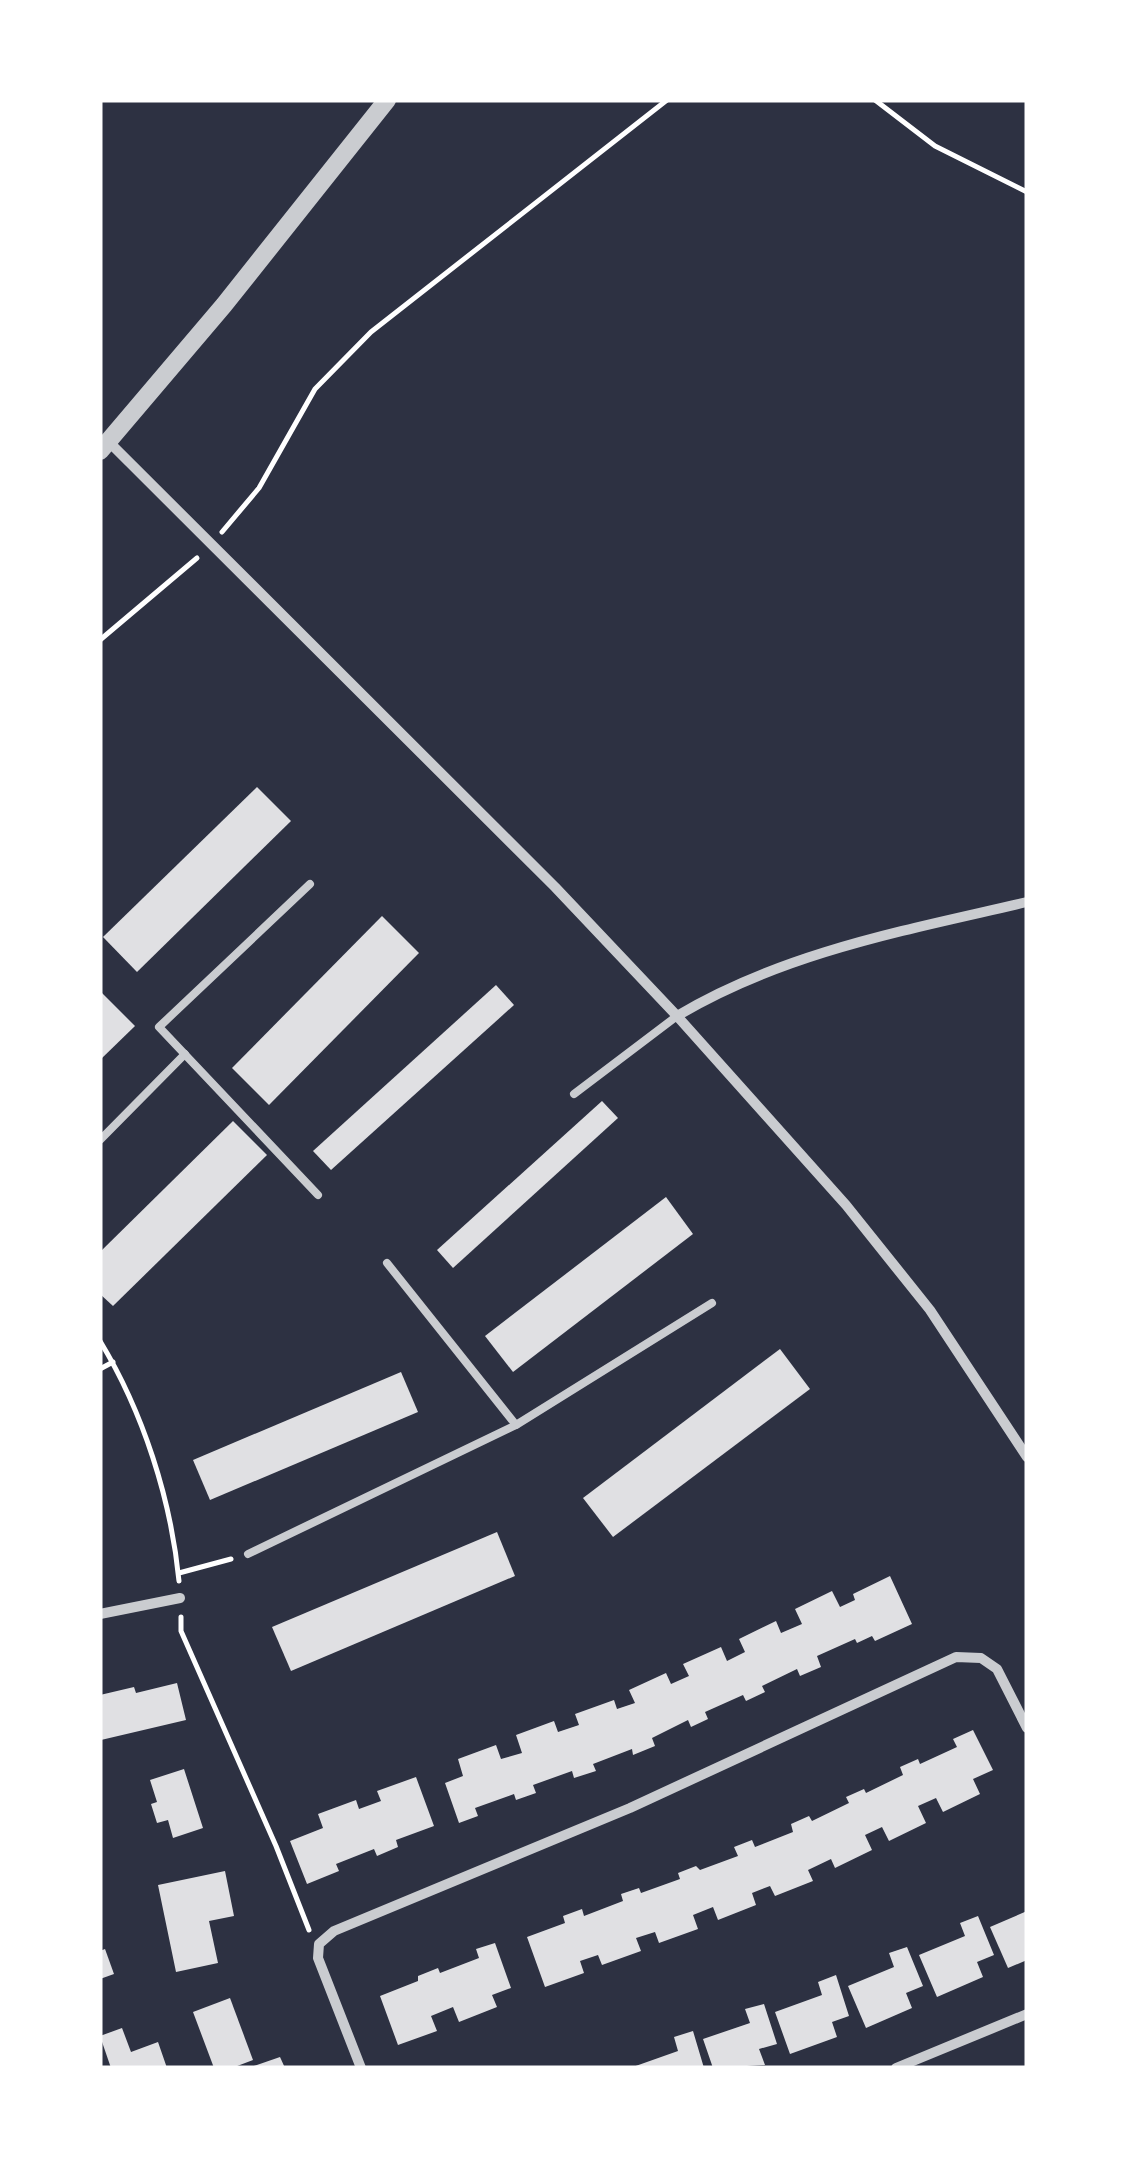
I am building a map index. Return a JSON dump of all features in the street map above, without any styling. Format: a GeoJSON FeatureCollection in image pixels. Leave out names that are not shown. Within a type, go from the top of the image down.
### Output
{"type":"FeatureCollection","features":[{"type":"Feature","properties":{"kind":"street"},"geometry":{"type":"LineString","coordinates":[[387,100],[224,305],[104,446],[212,545],[555,887],[677,1016],[846,1205],[894,1265],[978,1378],[1027,1457]]}},
{"type":"Feature","properties":{"kind":"street"},"geometry":{"type":"LineString","coordinates":[[677,1016],[789,963],[866,940],[1027,902]]}},
{"type":"Feature","properties":{"kind":"street"},"geometry":{"type":"LineString","coordinates":[[100,1614],[180,1598]]}},
{"type":"Feature","properties":{"kind":"street"},"geometry":{"type":"LineString","coordinates":[[361,2068],[318,1958],[319,1944],[334,1932],[630,1808],[956,1657],[981,1658],[998,1669],[1027,1728]]}},
{"type":"Feature","properties":{"kind":"street"},"geometry":{"type":"LineString","coordinates":[[896,2068],[1027,2014]]}},
{"type":"Feature","properties":{"kind":"lane"},"geometry":{"type":"LineString","coordinates":[[310,884],[159,1027],[318,1195]]}},
{"type":"Feature","properties":{"kind":"lane"},"geometry":{"type":"LineString","coordinates":[[574,1094],[677,1016]]}},
{"type":"Feature","properties":{"kind":"lane"},"geometry":{"type":"LineString","coordinates":[[100,1140],[185,1054]]}},
{"type":"Feature","properties":{"kind":"lane"},"geometry":{"type":"LineString","coordinates":[[387,1263],[516,1424]]}},
{"type":"Feature","properties":{"kind":"lane"},"geometry":{"type":"LineString","coordinates":[[248,1554],[516,1424],[712,1303]]}},
{"type":"Feature","properties":{"kind":"path"},"geometry":{"type":"LineString","coordinates":[[100,640],[212,545],[259,488],[315,389],[371,332],[667,100]]}},
{"type":"Feature","properties":{"kind":"path"},"geometry":{"type":"LineString","coordinates":[[875,100],[935,146],[1027,192]]}},
{"type":"Feature","properties":{"kind":"path"},"geometry":{"type":"LineString","coordinates":[[100,1341],[145,1435],[175,1541],[182,1631],[310,1934],[319,1944]]}},
{"type":"Feature","properties":{"kind":"path"},"geometry":{"type":"LineString","coordinates":[[100,1369],[113,1362]]}},
{"type":"Feature","properties":{"kind":"path"},"geometry":{"type":"LineString","coordinates":[[178,1573],[248,1554]]}},
{"type":"Feature","properties":{"kind":"building"},"geometry":{"type":"Polygon","coordinates":[[[257,787],[291,821],[137,972],[103,937],[257,787]]]}},
{"type":"Feature","properties":{"kind":"building"},"geometry":{"type":"Polygon","coordinates":[[[382,916],[419,953],[269,1105],[232,1068],[382,916]]]}},
{"type":"Feature","properties":{"kind":"building"},"geometry":{"type":"Polygon","coordinates":[[[496,985],[514,1005],[331,1170],[313,1151],[496,985]]]}},
{"type":"Feature","properties":{"kind":"building"},"geometry":{"type":"Polygon","coordinates":[[[100,991],[135,1026],[100,1060],[100,991]]]}},
{"type":"Feature","properties":{"kind":"building"},"geometry":{"type":"Polygon","coordinates":[[[602,1101],[618,1118],[453,1268],[437,1250],[602,1101]]]}},
{"type":"Feature","properties":{"kind":"building"},"geometry":{"type":"Polygon","coordinates":[[[233,1121],[267,1155],[113,1306],[100,1294],[100,1252],[233,1121]]]}},
{"type":"Feature","properties":{"kind":"building"},"geometry":{"type":"Polygon","coordinates":[[[666,1197],[693,1234],[513,1372],[485,1336],[666,1197]]]}},
{"type":"Feature","properties":{"kind":"building"},"geometry":{"type":"Polygon","coordinates":[[[780,1349],[810,1389],[613,1537],[583,1498],[780,1349]]]}},
{"type":"Feature","properties":{"kind":"building"},"geometry":{"type":"Polygon","coordinates":[[[401,1372],[418,1412],[210,1500],[193,1460],[401,1372]]]}},
{"type":"Feature","properties":{"kind":"building"},"geometry":{"type":"Polygon","coordinates":[[[497,1532],[515,1576],[291,1671],[272,1627],[497,1532]]]}},
{"type":"Feature","properties":{"kind":"building"},"geometry":{"type":"Polygon","coordinates":[[[890,1576],[912,1624],[875,1641],[872,1636],[857,1643],[855,1639],[817,1656],[821,1667],[800,1676],[797,1669],[762,1686],[765,1692],[746,1701],[743,1695],[705,1712],[708,1719],[691,1727],[688,1720],[652,1738],[655,1746],[633,1755],[632,1749],[593,1764],[596,1771],[574,1778],[572,1771],[533,1785],[536,1793],[516,1800],[514,1794],[475,1808],[478,1816],[459,1823],[445,1783],[463,1776],[458,1759],[496,1745],[501,1759],[522,1753],[516,1735],[554,1721],[558,1732],[579,1725],[575,1714],[614,1700],[617,1709],[635,1703],[629,1690],[666,1673],[671,1684],[689,1676],[683,1664],[721,1647],[727,1661],[745,1652],[739,1639],[776,1621],[781,1633],[802,1624],[795,1609],[832,1591],[840,1607],[855,1600],[853,1594],[890,1576]]]}},
{"type":"Feature","properties":{"kind":"building"},"geometry":{"type":"Polygon","coordinates":[[[177,1683],[186,1720],[101,1740],[100,1695],[134,1687],[136,1693],[177,1683]]]}},
{"type":"Feature","properties":{"kind":"building"},"geometry":{"type":"Polygon","coordinates":[[[973,1730],[993,1770],[973,1779],[980,1794],[943,1812],[936,1798],[918,1806],[926,1823],[889,1841],[882,1827],[865,1835],[872,1850],[835,1868],[831,1859],[808,1870],[813,1881],[775,1896],[770,1886],[752,1893],[756,1905],[718,1920],[713,1907],[693,1915],[698,1929],[659,1943],[655,1932],[636,1938],[641,1951],[602,1965],[598,1955],[580,1961],[584,1973],[545,1987],[527,1937],[565,1923],[563,1916],[582,1909],[584,1916],[623,1901],[621,1894],[639,1888],[641,1893],[680,1879],[678,1873],[696,1866],[700,1870],[738,1856],[734,1847],[752,1840],[755,1847],[793,1832],[791,1824],[809,1816],[812,1821],[849,1803],[846,1797],[864,1789],[866,1793],[903,1775],[900,1767],[918,1759],[920,1764],[957,1747],[953,1739],[973,1730]]]}},
{"type":"Feature","properties":{"kind":"building"},"geometry":{"type":"Polygon","coordinates":[[[184,1769],[203,1828],[173,1838],[168,1820],[157,1823],[151,1804],[157,1802],[150,1780],[184,1769]]]}},
{"type":"Feature","properties":{"kind":"building"},"geometry":{"type":"Polygon","coordinates":[[[416,1777],[434,1826],[396,1840],[398,1847],[377,1856],[374,1849],[336,1864],[339,1871],[307,1884],[290,1841],[323,1828],[318,1814],[356,1800],[359,1809],[381,1801],[377,1791],[416,1777]]]}},
{"type":"Feature","properties":{"kind":"building"},"geometry":{"type":"Polygon","coordinates":[[[225,1871],[234,1916],[209,1921],[218,1963],[176,1972],[158,1885],[225,1871]]]}},
{"type":"Feature","properties":{"kind":"building"},"geometry":{"type":"Polygon","coordinates":[[[1027,1911],[1027,1960],[1008,1968],[990,1927],[1027,1911]]]}},
{"type":"Feature","properties":{"kind":"building"},"geometry":{"type":"Polygon","coordinates":[[[978,1916],[994,1955],[977,1962],[983,1977],[937,1997],[919,1955],[965,1936],[960,1923],[978,1916]]]}},
{"type":"Feature","properties":{"kind":"building"},"geometry":{"type":"Polygon","coordinates":[[[495,1943],[511,1988],[492,1995],[497,2007],[459,2022],[453,2007],[431,2016],[437,2031],[398,2045],[380,1996],[418,1981],[418,1976],[438,1968],[440,1973],[479,1958],[476,1949],[495,1943]]]}},
{"type":"Feature","properties":{"kind":"building"},"geometry":{"type":"Polygon","coordinates":[[[907,1947],[923,1986],[906,1993],[912,2008],[866,2028],[848,1986],[894,1967],[889,1953],[907,1947]]]}},
{"type":"Feature","properties":{"kind":"building"},"geometry":{"type":"Polygon","coordinates":[[[105,1949],[114,1974],[100,1979],[100,1951],[105,1949]]]}},
{"type":"Feature","properties":{"kind":"building"},"geometry":{"type":"Polygon","coordinates":[[[836,1975],[849,2016],[832,2022],[837,2037],[790,2054],[775,2012],[822,1995],[818,1982],[836,1975]]]}},
{"type":"Feature","properties":{"kind":"building"},"geometry":{"type":"Polygon","coordinates":[[[230,1998],[253,2060],[232,2068],[214,2068],[193,2012],[230,1998]]]}},
{"type":"Feature","properties":{"kind":"building"},"geometry":{"type":"Polygon","coordinates":[[[764,2004],[777,2044],[759,2049],[765,2065],[713,2068],[703,2039],[750,2023],[745,2009],[764,2004]]]}},
{"type":"Feature","properties":{"kind":"building"},"geometry":{"type":"Polygon","coordinates":[[[122,2028],[131,2052],[158,2042],[167,2068],[111,2068],[100,2036],[122,2028]]]}},
{"type":"Feature","properties":{"kind":"building"},"geometry":{"type":"Polygon","coordinates":[[[693,2031],[704,2068],[630,2068],[678,2051],[674,2037],[693,2031]]]}},
{"type":"Feature","properties":{"kind":"building"},"geometry":{"type":"Polygon","coordinates":[[[280,2057],[285,2068],[251,2068],[251,2067],[280,2057]]]}}]}
